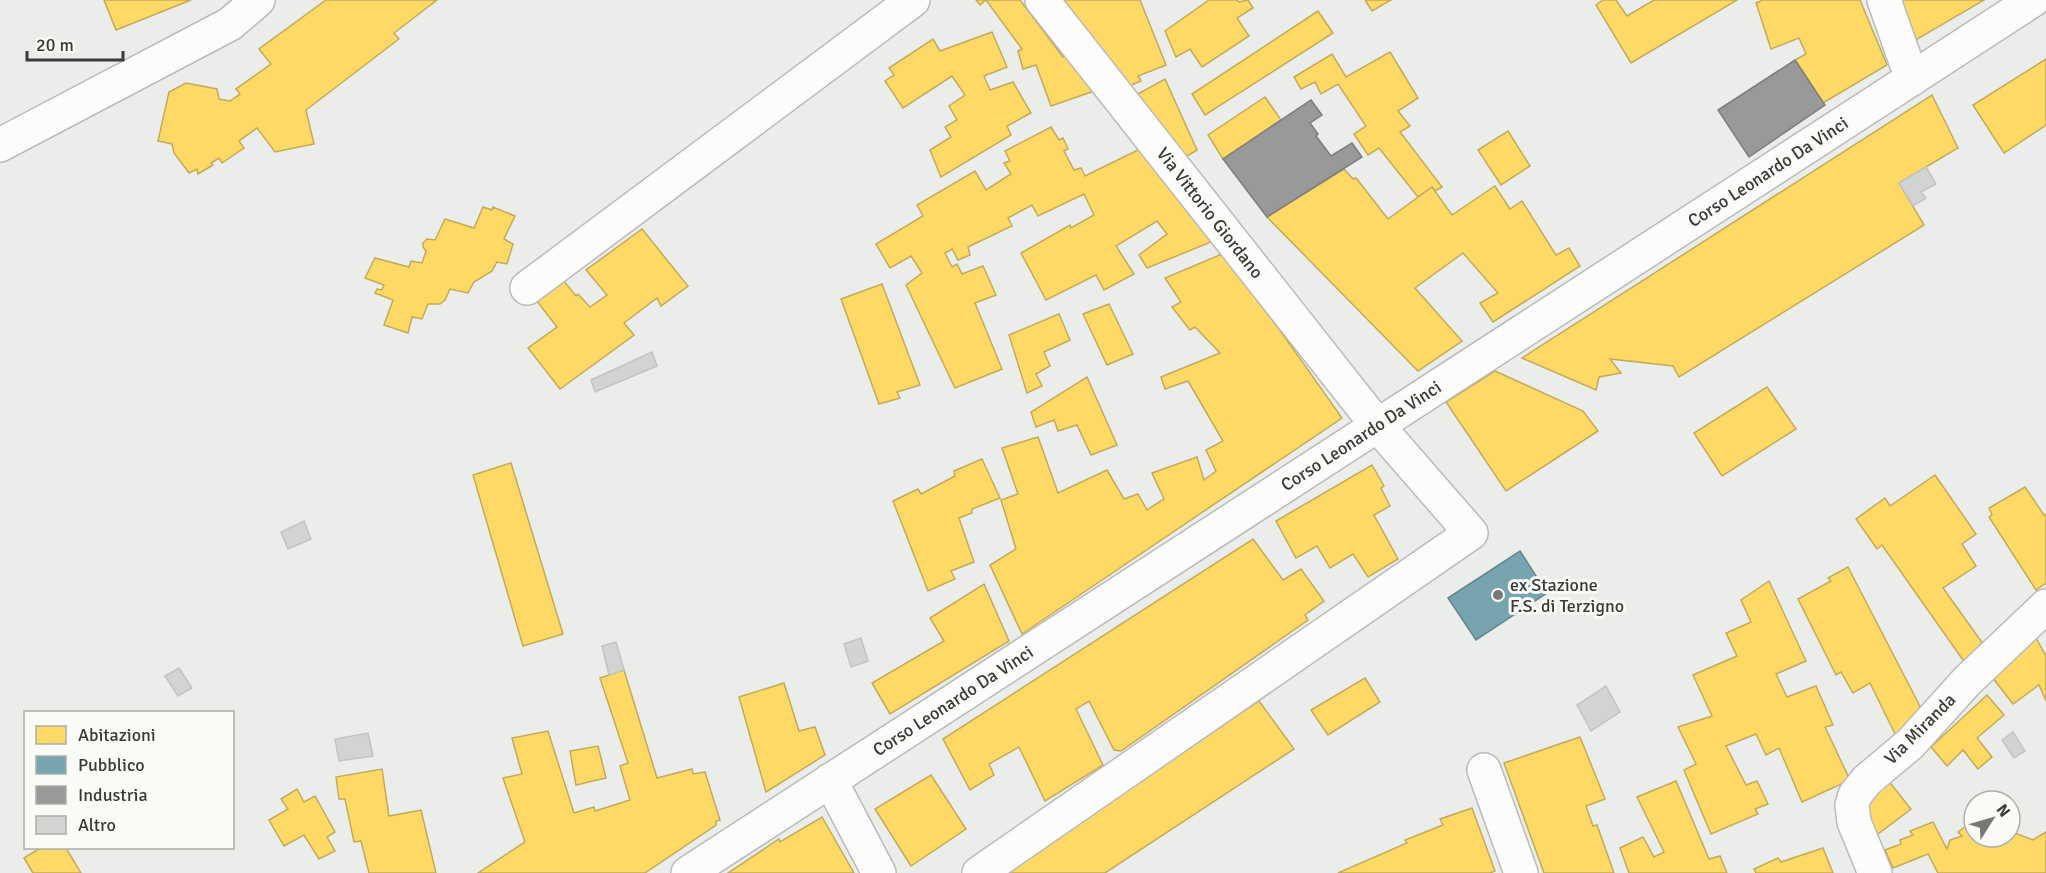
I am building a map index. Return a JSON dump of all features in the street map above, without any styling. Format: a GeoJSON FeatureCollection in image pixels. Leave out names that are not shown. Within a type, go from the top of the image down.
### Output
{"type":"FeatureCollection","features":[{"type":"Feature","properties":{"kind":"street"},"geometry":{"type":"LineString","coordinates":[[0,145],[230,24],[258,0]]}},
{"type":"Feature","properties":{"kind":"street"},"geometry":{"type":"LineString","coordinates":[[527,288],[913,0]]}},
{"type":"Feature","properties":{"kind":"street","name":"Via Vittorio Giordano"},"geometry":{"type":"LineString","coordinates":[[979,873],[1471,533],[1377,425],[1042,0]]}},
{"type":"Feature","properties":{"kind":"street"},"geometry":{"type":"LineString","coordinates":[[1884,0],[1912,79]]}},
{"type":"Feature","properties":{"kind":"street","name":"Corso Leonardo Da Vinci"},"geometry":{"type":"LineString","coordinates":[[688,873],[2034,0]]}},
{"type":"Feature","properties":{"kind":"street","name":"Via Miranda"},"geometry":{"type":"LineString","coordinates":[[1875,873],[1854,822],[1852,805],[1855,795],[1867,780],[1910,744],[1967,681],[2046,606]]}},
{"type":"Feature","properties":{"kind":"street"},"geometry":{"type":"LineString","coordinates":[[1484,770],[1521,873]]}},
{"type":"Feature","properties":{"kind":"street"},"geometry":{"type":"LineString","coordinates":[[830,780],[879,873]]}},
{"type":"Feature","properties":{"kind":"building: Abitazioni"},"geometry":{"type":"Polygon","coordinates":[[[104,0],[191,0],[116,30],[104,0]]]}},
{"type":"Feature","properties":{"kind":"building: Abitazioni"},"geometry":{"type":"Polygon","coordinates":[[[326,0],[437,0],[394,33],[399,39],[306,110],[314,144],[275,152],[257,128],[239,141],[244,148],[222,163],[219,158],[211,163],[213,165],[198,174],[197,169],[189,173],[174,153],[172,144],[158,141],[169,92],[186,83],[217,89],[219,99],[230,101],[240,94],[236,89],[271,64],[259,49],[326,0]]]}},
{"type":"Feature","properties":{"kind":"building: Abitazioni"},"geometry":{"type":"Polygon","coordinates":[[[976,0],[986,0],[980,5],[976,0]]]}},
{"type":"Feature","properties":{"kind":"building: Abitazioni"},"geometry":{"type":"Polygon","coordinates":[[[986,0],[1020,0],[1063,57],[1069,51],[1097,90],[1051,106],[1036,65],[1023,69],[1018,51],[1022,49],[986,0]]]}},
{"type":"Feature","properties":{"kind":"building: Abitazioni"},"geometry":{"type":"Polygon","coordinates":[[[1064,0],[1140,0],[1166,65],[1138,76],[1141,81],[1127,87],[1064,0]]]}},
{"type":"Feature","properties":{"kind":"building: Abitazioni"},"geometry":{"type":"Polygon","coordinates":[[[1209,0],[1237,0],[1239,2],[1248,0],[1253,8],[1237,18],[1249,36],[1202,67],[1190,49],[1176,57],[1165,31],[1209,0]]]}},
{"type":"Feature","properties":{"kind":"building: Abitazioni"},"geometry":{"type":"Polygon","coordinates":[[[1365,0],[1391,0],[1372,11],[1365,0]]]}},
{"type":"Feature","properties":{"kind":"building: Abitazioni"},"geometry":{"type":"Polygon","coordinates":[[[1603,0],[1616,0],[1627,16],[1654,0],[1737,0],[1631,63],[1596,5],[1603,0]]]}},
{"type":"Feature","properties":{"kind":"building: Abitazioni"},"geometry":{"type":"Polygon","coordinates":[[[1763,0],[1860,0],[1887,65],[1823,103],[1795,60],[1806,54],[1799,38],[1771,49],[1756,3],[1763,0]]]}},
{"type":"Feature","properties":{"kind":"building: Abitazioni"},"geometry":{"type":"Polygon","coordinates":[[[1898,0],[1984,0],[1914,41],[1898,0]]]}},
{"type":"Feature","properties":{"kind":"building: Abitazioni"},"geometry":{"type":"Polygon","coordinates":[[[1318,11],[1333,33],[1205,115],[1192,94],[1318,11]]]}},
{"type":"Feature","properties":{"kind":"building: Abitazioni"},"geometry":{"type":"Polygon","coordinates":[[[992,32],[1007,67],[984,76],[990,90],[1013,82],[1031,113],[1007,126],[1011,135],[941,177],[930,150],[951,137],[945,127],[957,120],[949,106],[965,95],[952,76],[903,108],[885,81],[894,75],[889,68],[933,39],[940,51],[992,32]]]}},
{"type":"Feature","properties":{"kind":"building: Abitazioni"},"geometry":{"type":"Polygon","coordinates":[[[1390,52],[1418,98],[1398,111],[1410,126],[1400,132],[1442,187],[1435,191],[1432,187],[1418,197],[1379,148],[1368,155],[1354,134],[1366,126],[1338,84],[1321,94],[1315,82],[1301,89],[1294,77],[1332,54],[1346,77],[1390,52]]]}},
{"type":"Feature","properties":{"kind":"building: Abitazioni"},"geometry":{"type":"Polygon","coordinates":[[[2046,59],[2046,125],[2004,153],[1973,105],[2046,59]]]}},
{"type":"Feature","properties":{"kind":"building: Abitazioni"},"geometry":{"type":"Polygon","coordinates":[[[1165,79],[1197,150],[1184,158],[1136,95],[1165,79]]]}},
{"type":"Feature","properties":{"kind":"building: Abitazioni"},"geometry":{"type":"Polygon","coordinates":[[[1932,95],[1958,148],[1899,183],[1924,225],[1679,377],[1673,366],[1610,359],[1621,373],[1599,377],[1596,390],[1522,358],[1932,95]]]}},
{"type":"Feature","properties":{"kind":"building: Abitazioni"},"geometry":{"type":"Polygon","coordinates":[[[1265,97],[1281,120],[1223,159],[1208,135],[1265,97]]]}},
{"type":"Feature","properties":{"kind":"building: Abitazioni"},"geometry":{"type":"Polygon","coordinates":[[[1051,127],[1059,140],[1063,138],[1068,149],[1064,151],[1074,170],[1081,168],[1085,176],[1140,149],[1211,242],[1147,268],[1139,255],[1167,234],[1157,221],[1116,246],[1134,274],[1104,290],[1096,275],[1046,300],[1021,253],[1070,225],[1071,228],[1094,215],[1084,194],[1038,216],[1032,205],[1008,218],[1012,226],[968,247],[970,255],[958,260],[952,249],[945,253],[952,267],[957,264],[962,274],[983,266],[996,295],[975,303],[1002,369],[955,388],[906,285],[922,273],[911,256],[890,268],[876,244],[923,216],[917,205],[975,171],[986,190],[1011,174],[1004,163],[1010,161],[1005,151],[1051,127]]]}},
{"type":"Feature","properties":{"kind":"building: Abitazioni"},"geometry":{"type":"Polygon","coordinates":[[[1508,131],[1530,166],[1501,185],[1478,150],[1508,131]]]}},
{"type":"Feature","properties":{"kind":"building: Abitazioni"},"geometry":{"type":"Polygon","coordinates":[[[1344,169],[1353,179],[1356,178],[1388,219],[1432,187],[1452,215],[1495,186],[1510,209],[1522,201],[1556,255],[1569,248],[1580,266],[1493,322],[1480,303],[1498,293],[1463,253],[1415,288],[1462,341],[1418,371],[1267,217],[1344,169]]]}},
{"type":"Feature","properties":{"kind":"building: Abitazioni"},"geometry":{"type":"Polygon","coordinates":[[[483,207],[492,210],[493,207],[515,216],[504,239],[513,244],[507,264],[497,262],[492,271],[474,282],[468,293],[450,289],[445,300],[440,304],[428,304],[422,319],[412,317],[408,333],[384,325],[393,300],[375,293],[377,289],[382,290],[384,285],[365,278],[375,258],[409,267],[411,261],[422,263],[426,251],[423,243],[427,239],[435,240],[445,219],[474,228],[483,207]]]}},
{"type":"Feature","properties":{"kind":"building: Abitazioni"},"geometry":{"type":"Polygon","coordinates":[[[642,229],[688,286],[661,306],[657,298],[624,323],[634,335],[560,389],[528,348],[557,327],[536,300],[563,280],[576,296],[578,294],[590,307],[607,295],[586,270],[642,229]]]}},
{"type":"Feature","properties":{"kind":"building: Abitazioni"},"geometry":{"type":"Polygon","coordinates":[[[1222,254],[1342,418],[1022,634],[990,565],[1016,549],[1001,500],[1018,494],[1002,448],[1038,437],[1058,493],[1107,470],[1124,499],[1138,494],[1147,510],[1164,499],[1152,473],[1197,457],[1204,480],[1216,471],[1206,450],[1223,441],[1188,381],[1165,389],[1161,377],[1220,353],[1195,327],[1190,330],[1172,307],[1181,302],[1165,278],[1222,254]]]}},
{"type":"Feature","properties":{"kind":"building: Abitazioni"},"geometry":{"type":"Polygon","coordinates":[[[882,284],[920,385],[897,392],[900,398],[879,404],[841,299],[882,284]]]}},
{"type":"Feature","properties":{"kind":"building: Abitazioni"},"geometry":{"type":"Polygon","coordinates":[[[1109,304],[1133,354],[1107,365],[1083,314],[1109,304]]]}},
{"type":"Feature","properties":{"kind":"building: Abitazioni"},"geometry":{"type":"Polygon","coordinates":[[[1059,314],[1070,340],[1044,352],[1050,366],[1036,374],[1042,386],[1027,393],[1009,335],[1059,314]]]}},
{"type":"Feature","properties":{"kind":"building: Abitazioni"},"geometry":{"type":"Polygon","coordinates":[[[1495,371],[1583,411],[1598,431],[1506,491],[1446,402],[1495,371]]]}},
{"type":"Feature","properties":{"kind":"building: Abitazioni"},"geometry":{"type":"Polygon","coordinates":[[[1087,377],[1117,445],[1091,455],[1077,425],[1058,431],[1054,420],[1036,427],[1031,412],[1087,377]]]}},
{"type":"Feature","properties":{"kind":"building: Abitazioni"},"geometry":{"type":"Polygon","coordinates":[[[1767,387],[1796,429],[1722,476],[1694,433],[1767,387]]]}},
{"type":"Feature","properties":{"kind":"building: Abitazioni"},"geometry":{"type":"Polygon","coordinates":[[[982,459],[1000,498],[972,509],[972,513],[959,518],[974,562],[951,571],[955,579],[928,591],[893,501],[918,489],[921,494],[955,476],[954,471],[982,459]]]}},
{"type":"Feature","properties":{"kind":"building: Abitazioni"},"geometry":{"type":"Polygon","coordinates":[[[511,463],[563,634],[523,646],[473,475],[511,463]]]}},
{"type":"Feature","properties":{"kind":"building: Abitazioni"},"geometry":{"type":"Polygon","coordinates":[[[1372,465],[1384,486],[1381,488],[1390,506],[1374,515],[1398,559],[1368,577],[1353,554],[1330,568],[1317,546],[1296,558],[1276,521],[1372,465]]]}},
{"type":"Feature","properties":{"kind":"building: Abitazioni"},"geometry":{"type":"Polygon","coordinates":[[[1935,475],[1976,534],[1962,544],[1976,566],[1943,588],[1986,648],[1970,670],[1882,545],[1877,549],[1856,519],[1885,498],[1890,506],[1935,475]]]}},
{"type":"Feature","properties":{"kind":"building: Abitazioni"},"geometry":{"type":"Polygon","coordinates":[[[2025,487],[2044,515],[2046,514],[2046,583],[2036,590],[1989,517],[1992,515],[1989,508],[2025,487]]]}},
{"type":"Feature","properties":{"kind":"building: Abitazioni"},"geometry":{"type":"Polygon","coordinates":[[[1253,539],[1283,580],[1301,569],[1324,601],[1305,615],[1308,620],[1121,751],[1114,750],[1089,701],[1076,709],[1103,765],[1045,801],[1019,747],[989,764],[994,775],[970,790],[943,739],[1253,539]]]}},
{"type":"Feature","properties":{"kind":"building: Abitazioni"},"geometry":{"type":"Polygon","coordinates":[[[1848,567],[1925,716],[1898,740],[1870,683],[1853,693],[1841,672],[1836,675],[1798,599],[1831,581],[1828,578],[1848,567]]]}},
{"type":"Feature","properties":{"kind":"building: Abitazioni"},"geometry":{"type":"Polygon","coordinates":[[[1769,581],[1806,661],[1776,674],[1787,697],[1816,686],[1833,725],[1825,727],[1850,780],[1802,802],[1779,748],[1766,755],[1756,734],[1726,746],[1746,785],[1757,781],[1768,804],[1755,809],[1758,814],[1711,834],[1684,770],[1696,764],[1678,727],[1712,716],[1693,675],[1737,656],[1726,633],[1751,622],[1741,600],[1769,581]]]}},
{"type":"Feature","properties":{"kind":"building: Abitazioni"},"geometry":{"type":"Polygon","coordinates":[[[984,584],[1009,641],[890,714],[872,683],[944,641],[930,618],[984,584]]]}},
{"type":"Feature","properties":{"kind":"building: Abitazioni"},"geometry":{"type":"Polygon","coordinates":[[[2035,636],[2046,656],[2046,701],[2039,685],[2013,704],[1992,677],[2035,636]]]}},
{"type":"Feature","properties":{"kind":"building: Abitazioni"},"geometry":{"type":"Polygon","coordinates":[[[624,670],[657,778],[692,769],[693,774],[705,772],[720,820],[645,873],[478,873],[525,842],[503,778],[522,774],[512,738],[548,731],[574,813],[594,807],[595,811],[630,800],[620,766],[628,763],[600,678],[624,670]]]}},
{"type":"Feature","properties":{"kind":"building: Abitazioni"},"geometry":{"type":"Polygon","coordinates":[[[1365,678],[1380,702],[1328,735],[1311,710],[1365,678]]]}},
{"type":"Feature","properties":{"kind":"building: Abitazioni"},"geometry":{"type":"Polygon","coordinates":[[[784,683],[799,731],[815,727],[825,755],[766,792],[739,697],[784,683]]]}},
{"type":"Feature","properties":{"kind":"building: Abitazioni"},"geometry":{"type":"Polygon","coordinates":[[[1987,695],[2004,715],[1977,738],[1992,757],[1978,769],[1963,750],[1947,766],[1931,747],[1987,695]]]}},
{"type":"Feature","properties":{"kind":"building: Abitazioni"},"geometry":{"type":"Polygon","coordinates":[[[1259,701],[1294,749],[1105,873],[1001,873],[1106,800],[1259,701]]]}},
{"type":"Feature","properties":{"kind":"building: Abitazioni"},"geometry":{"type":"Polygon","coordinates":[[[1580,737],[1605,799],[1586,806],[1593,826],[1597,825],[1614,873],[1544,873],[1504,763],[1580,737]]]}},
{"type":"Feature","properties":{"kind":"building: Abitazioni"},"geometry":{"type":"Polygon","coordinates":[[[598,746],[606,778],[576,785],[570,751],[598,746]]]}},
{"type":"Feature","properties":{"kind":"building: Abitazioni"},"geometry":{"type":"Polygon","coordinates":[[[382,769],[389,816],[421,810],[436,873],[369,873],[361,841],[354,842],[345,799],[339,799],[336,777],[382,769]]]}},
{"type":"Feature","properties":{"kind":"building: Abitazioni"},"geometry":{"type":"Polygon","coordinates":[[[931,775],[966,829],[911,866],[875,809],[931,775]]]}},
{"type":"Feature","properties":{"kind":"building: Abitazioni"},"geometry":{"type":"Polygon","coordinates":[[[1887,779],[1911,809],[1874,837],[1862,801],[1887,779]]]}},
{"type":"Feature","properties":{"kind":"building: Abitazioni"},"geometry":{"type":"Polygon","coordinates":[[[1676,781],[1709,859],[1720,856],[1727,873],[1629,873],[1620,848],[1643,837],[1654,857],[1664,852],[1637,797],[1676,781]]]}},
{"type":"Feature","properties":{"kind":"building: Abitazioni"},"geometry":{"type":"Polygon","coordinates":[[[297,789],[304,802],[315,796],[335,832],[327,837],[335,851],[319,859],[304,835],[284,846],[269,820],[288,809],[281,799],[297,789]]]}},
{"type":"Feature","properties":{"kind":"building: Abitazioni"},"geometry":{"type":"Polygon","coordinates":[[[1472,808],[1495,871],[1490,873],[1338,873],[1407,843],[1405,840],[1443,825],[1440,819],[1472,808]]]}},
{"type":"Feature","properties":{"kind":"building: Abitazioni"},"geometry":{"type":"Polygon","coordinates":[[[822,817],[854,873],[728,873],[779,839],[780,842],[822,817]]]}},
{"type":"Feature","properties":{"kind":"building: Abitazioni"},"geometry":{"type":"Polygon","coordinates":[[[1933,822],[1947,849],[1950,840],[1962,836],[1962,849],[2022,849],[2022,836],[2033,840],[2046,832],[2046,873],[1938,873],[1928,854],[1893,868],[1885,850],[1901,844],[1900,840],[1913,835],[1910,831],[1933,822]]]}},
{"type":"Feature","properties":{"kind":"building: Abitazioni"},"geometry":{"type":"Polygon","coordinates":[[[1823,848],[1833,873],[1756,873],[1754,869],[1778,858],[1781,862],[1823,848]]]}},
{"type":"Feature","properties":{"kind":"building: Abitazioni"},"geometry":{"type":"Polygon","coordinates":[[[38,849],[67,849],[81,873],[33,873],[24,858],[38,849]]]}},
{"type":"Feature","properties":{"kind":"building: Pubblico","name":"ex Stazione F.S. di Terzigno"},"geometry":{"type":"Polygon","coordinates":[[[1520,551],[1547,593],[1476,640],[1448,598],[1520,551]]]}},
{"type":"Feature","properties":{"kind":"building: Industria"},"geometry":{"type":"Polygon","coordinates":[[[1795,60],[1825,105],[1749,157],[1718,110],[1795,60]]]}},
{"type":"Feature","properties":{"kind":"building: Industria"},"geometry":{"type":"Polygon","coordinates":[[[1311,100],[1322,115],[1310,123],[1318,134],[1316,136],[1331,156],[1352,143],[1362,157],[1267,217],[1223,159],[1311,100]]]}},
{"type":"Feature","properties":{"kind":"building: Altro"},"geometry":{"type":"Polygon","coordinates":[[[1926,167],[1936,184],[1921,192],[1926,198],[1913,206],[1899,183],[1926,167]]]}},
{"type":"Feature","properties":{"kind":"building: Altro"},"geometry":{"type":"Polygon","coordinates":[[[652,352],[657,366],[595,392],[591,380],[652,352]]]}},
{"type":"Feature","properties":{"kind":"building: Altro"},"geometry":{"type":"Polygon","coordinates":[[[304,521],[311,539],[288,549],[281,532],[304,521]]]}},
{"type":"Feature","properties":{"kind":"building: Altro"},"geometry":{"type":"Polygon","coordinates":[[[861,638],[868,661],[851,667],[844,644],[861,638]]]}},
{"type":"Feature","properties":{"kind":"building: Altro"},"geometry":{"type":"Polygon","coordinates":[[[616,642],[624,670],[609,675],[602,646],[616,642]]]}},
{"type":"Feature","properties":{"kind":"building: Altro"},"geometry":{"type":"Polygon","coordinates":[[[179,668],[192,688],[178,696],[165,676],[179,668]]]}},
{"type":"Feature","properties":{"kind":"building: Altro"},"geometry":{"type":"Polygon","coordinates":[[[1606,686],[1620,712],[1591,731],[1577,705],[1606,686]]]}},
{"type":"Feature","properties":{"kind":"building: Altro"},"geometry":{"type":"Polygon","coordinates":[[[2013,732],[2025,751],[2014,758],[2002,740],[2013,732]]]}},
{"type":"Feature","properties":{"kind":"building: Altro"},"geometry":{"type":"Polygon","coordinates":[[[368,733],[373,756],[339,761],[335,739],[368,733]]]}},
{"type":"Feature","properties":{"kind":"place","name":"ex Stazione F.S. di Terzigno"},"geometry":{"type":"Point","coordinates":[1498,595]}}]}
